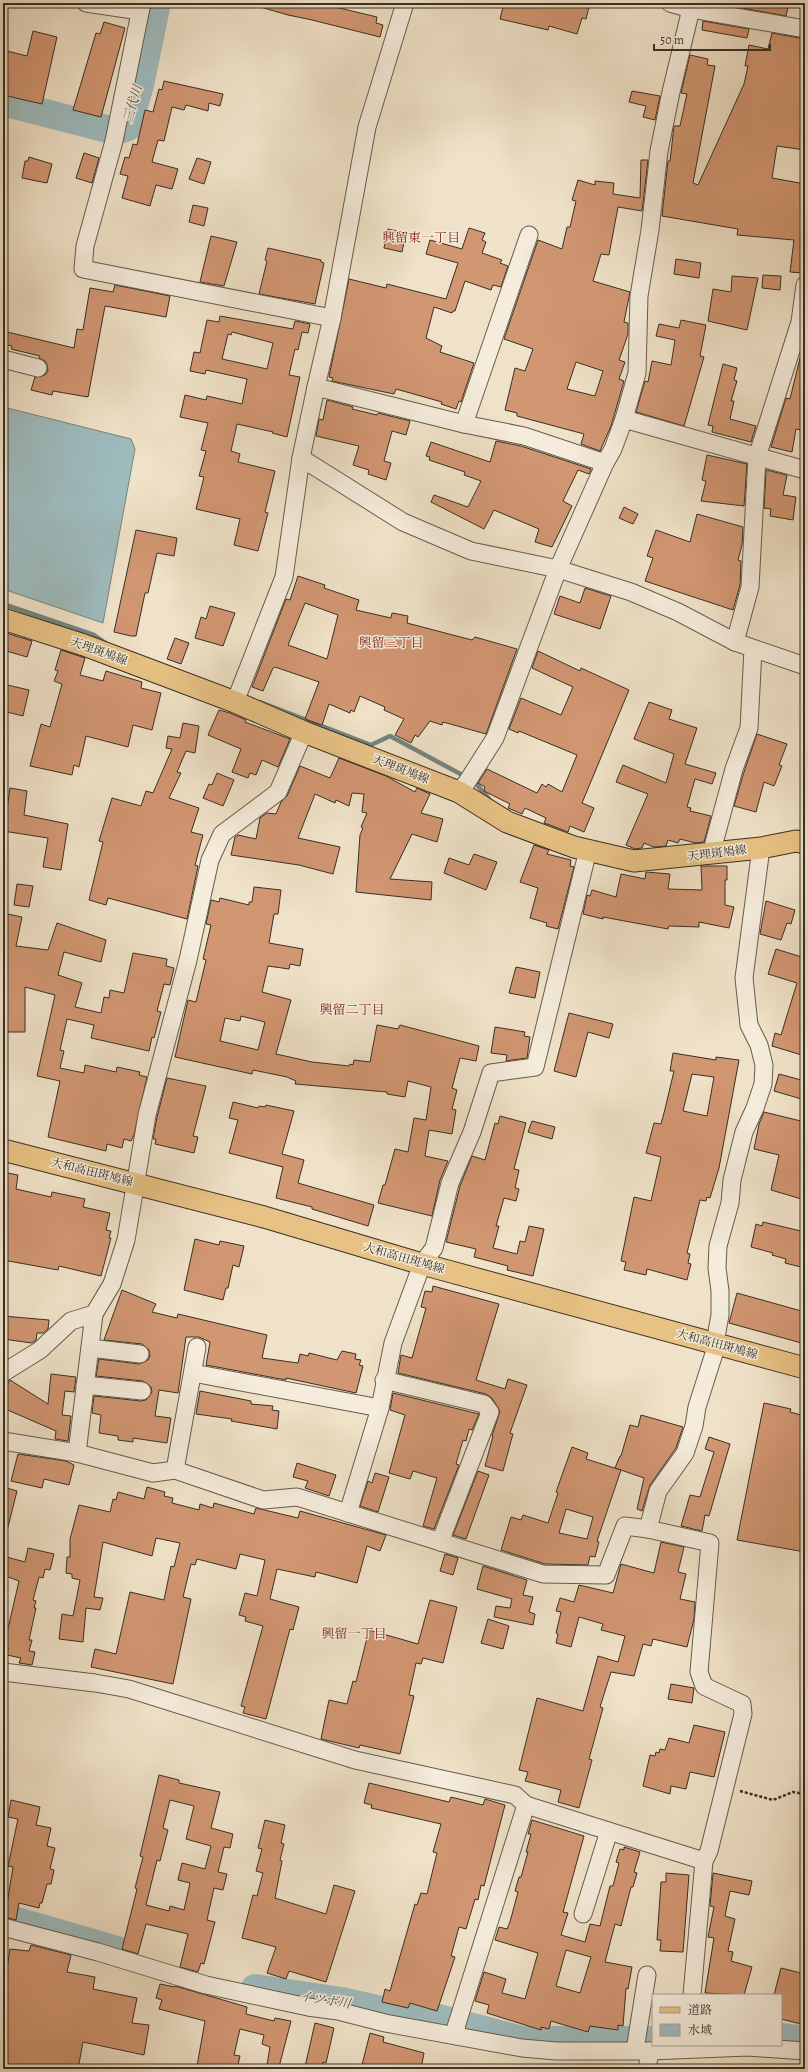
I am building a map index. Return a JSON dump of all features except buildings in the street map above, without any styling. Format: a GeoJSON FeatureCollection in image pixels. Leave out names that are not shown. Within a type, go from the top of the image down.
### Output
{"type":"FeatureCollection","features":[{"type":"Feature","properties":{"kind":"main road","name":"天理斑鳩線"},"geometry":{"type":"LineString","coordinates":[[3,619],[238,697],[304,732],[463,787],[507,822],[588,850],[634,861],[761,848],[796,841],[805,843]]}},
{"type":"Feature","properties":{"kind":"main road","name":"大和高田斑鳩線"},"geometry":{"type":"LineString","coordinates":[[3,1150],[264,1217],[422,1264],[805,1368]]}},
{"type":"Feature","properties":{"kind":"street"},"geometry":{"type":"LineString","coordinates":[[86,3],[141,7],[120,116],[85,246],[83,269],[332,318]]}},
{"type":"Feature","properties":{"kind":"street"},"geometry":{"type":"LineString","coordinates":[[238,697],[284,577],[301,458],[332,318],[367,127],[405,3]]}},
{"type":"Feature","properties":{"kind":"street"},"geometry":{"type":"LineString","coordinates":[[670,3],[691,9],[805,29]]}},
{"type":"Feature","properties":{"kind":"street"},"geometry":{"type":"LineString","coordinates":[[463,787],[495,738],[558,569],[605,463],[613,450],[624,419],[637,373],[639,296],[650,230],[659,151],[670,92],[691,9]]}},
{"type":"Feature","properties":{"kind":"street"},"geometry":{"type":"LineString","coordinates":[[464,424],[529,235]]}},
{"type":"Feature","properties":{"kind":"street"},"geometry":{"type":"LineString","coordinates":[[735,642],[750,587],[757,457],[800,322],[805,285]]}},
{"type":"Feature","properties":{"kind":"street"},"geometry":{"type":"LineString","coordinates":[[3,359],[38,368]]}},
{"type":"Feature","properties":{"kind":"street"},"geometry":{"type":"LineString","coordinates":[[316,387],[464,424],[524,436],[605,463]]}},
{"type":"Feature","properties":{"kind":"street"},"geometry":{"type":"LineString","coordinates":[[624,419],[805,470]]}},
{"type":"Feature","properties":{"kind":"street"},"geometry":{"type":"LineString","coordinates":[[301,458],[403,522],[471,551],[558,569],[631,592],[678,612],[735,642],[805,666]]}},
{"type":"Feature","properties":{"kind":"street"},"geometry":{"type":"LineString","coordinates":[[711,854],[734,769],[749,728],[753,649]]}},
{"type":"Feature","properties":{"kind":"street"},"geometry":{"type":"LineString","coordinates":[[77,1453],[94,1314],[112,1284],[126,1240],[147,1115],[188,960],[210,860],[222,834],[278,792],[304,732]]}},
{"type":"Feature","properties":{"kind":"street"},"geometry":{"type":"LineString","coordinates":[[648,1529],[658,1491],[685,1453],[694,1426],[697,1407],[716,1343],[720,1316],[720,1291],[717,1268],[718,1246],[728,1210],[732,1180],[744,1132],[755,1108],[763,1084],[764,1065],[759,1045],[749,1025],[744,978],[761,848]]}},
{"type":"Feature","properties":{"kind":"street"},"geometry":{"type":"LineString","coordinates":[[348,1513],[380,1408],[384,1380],[393,1343],[422,1264],[434,1248],[450,1183],[472,1132],[491,1073],[535,1067],[588,850]]}},
{"type":"Feature","properties":{"kind":"street"},"geometry":{"type":"LineString","coordinates":[[3,1373],[40,1350],[72,1321],[94,1314]]}},
{"type":"Feature","properties":{"kind":"street"},"geometry":{"type":"LineString","coordinates":[[175,1470],[197,1347]]}},
{"type":"Feature","properties":{"kind":"street"},"geometry":{"type":"LineString","coordinates":[[90,1348],[140,1354]]}},
{"type":"Feature","properties":{"kind":"street"},"geometry":{"type":"LineString","coordinates":[[193,1374],[380,1408]]}},
{"type":"Feature","properties":{"kind":"street"},"geometry":{"type":"LineString","coordinates":[[384,1380],[484,1404],[490,1412],[440,1542]]}},
{"type":"Feature","properties":{"kind":"street"},"geometry":{"type":"LineString","coordinates":[[85,1385],[142,1391]]}},
{"type":"Feature","properties":{"kind":"street"},"geometry":{"type":"LineString","coordinates":[[3,1441],[77,1453],[154,1473],[175,1470],[263,1500],[297,1497],[543,1574],[606,1575],[625,1526],[648,1529],[710,1543],[700,1672],[704,1686],[742,1704],[744,1714],[709,1851],[704,1861],[692,1994]]}},
{"type":"Feature","properties":{"kind":"street"},"geometry":{"type":"LineString","coordinates":[[3,1672],[95,1683],[129,1689],[355,1760],[515,1795],[526,1804],[704,1861]]}},
{"type":"Feature","properties":{"kind":"street"},"geometry":{"type":"LineString","coordinates":[[458,2027],[526,1804]]}},
{"type":"Feature","properties":{"kind":"street"},"geometry":{"type":"LineString","coordinates":[[583,1914],[609,1831]]}},
{"type":"Feature","properties":{"kind":"street"},"geometry":{"type":"LineString","coordinates":[[3,1927],[98,1952],[119,1960],[206,1985],[308,2007],[338,2011],[385,2023],[458,2027],[522,2048],[556,2051],[640,2044],[652,2045]]}},
{"type":"Feature","properties":{"kind":"street"},"geometry":{"type":"LineString","coordinates":[[647,1975],[640,2044],[647,2069]]}},
{"type":"Feature","properties":{"kind":"street"},"geometry":{"type":"LineString","coordinates":[[672,2046],[748,2047],[805,2051]]}},
{"type":"Feature","properties":{"kind":"path"},"geometry":{"type":"LineString","coordinates":[[726,1788],[773,1800],[793,1792],[805,1794]]}},
{"type":"Feature","properties":{"kind":"water"},"geometry":{"type":"Polygon","coordinates":[[[3,407],[131,439],[135,449],[103,623],[3,589],[3,407]]]}},
{"type":"Feature","properties":{"kind":"waterway","name":"三代川"},"geometry":{"type":"LineString","coordinates":[[3,102],[115,131],[128,127],[140,85],[157,3]]}},
{"type":"Feature","properties":{"kind":"waterway"},"geometry":{"type":"LineString","coordinates":[[3,604],[94,635],[107,644]]}},
{"type":"Feature","properties":{"kind":"waterway"},"geometry":{"type":"LineString","coordinates":[[260,702],[371,745],[390,736],[466,777]]}},
{"type":"Feature","properties":{"kind":"waterway"},"geometry":{"type":"LineString","coordinates":[[473,780],[490,800]]}},
{"type":"Feature","properties":{"kind":"waterway","name":"イツボ川"},"geometry":{"type":"LineString","coordinates":[[3,1917],[117,1950]]}},
{"type":"Feature","properties":{"kind":"waterway","name":"イツボ川"},"geometry":{"type":"LineString","coordinates":[[255,1988],[341,2001],[400,2014],[435,2017],[522,2040],[652,2040]]}},
{"type":"Feature","properties":{"kind":"waterway","name":"イツボ川"},"geometry":{"type":"LineString","coordinates":[[782,2037],[805,2040]]}},
{"type":"Feature","properties":{"kind":"district","name":"興留東一丁目"},"geometry":{"type":"Point","coordinates":[421,237]}},
{"type":"Feature","properties":{"kind":"district","name":"興留三丁目"},"geometry":{"type":"Point","coordinates":[391,642]}},
{"type":"Feature","properties":{"kind":"district","name":"興留二丁目"},"geometry":{"type":"Point","coordinates":[352,1009]}},
{"type":"Feature","properties":{"kind":"district","name":"興留一丁目"},"geometry":{"type":"Point","coordinates":[354,1633]}}]}
